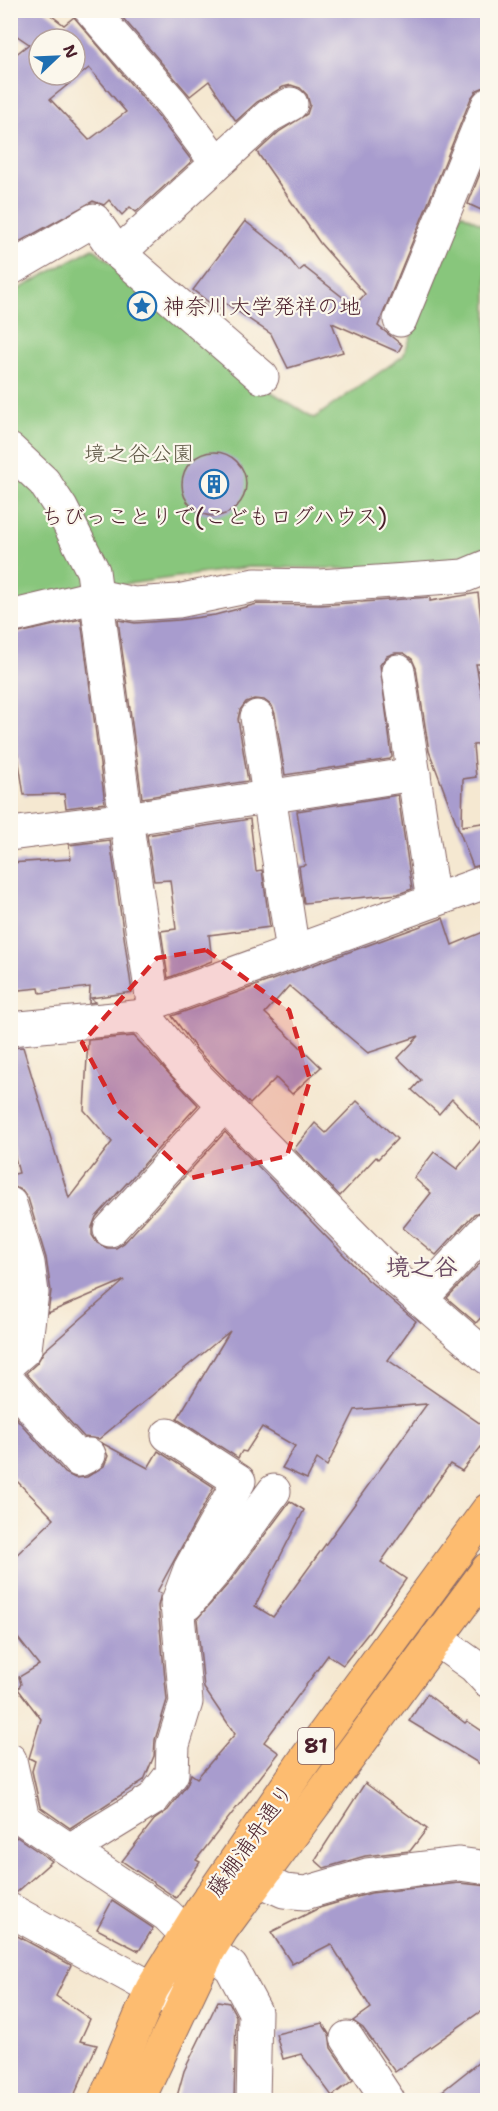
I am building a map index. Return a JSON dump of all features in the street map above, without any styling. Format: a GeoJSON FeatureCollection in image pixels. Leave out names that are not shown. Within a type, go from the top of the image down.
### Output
{"type":"FeatureCollection","features":[{"type":"Feature","properties":{"kind":"main road","name":"藤棚浦舟通り"},"geometry":{"type":"LineString","coordinates":[[138,2100],[182,2004],[197,1942],[305,1760],[488,1510]]}},
{"type":"Feature","properties":{"kind":"main road","name":"藤棚浦舟通り"},"geometry":{"type":"LineString","coordinates":[[105,2100],[153,1989],[260,1880],[488,1569]]}},
{"type":"Feature","properties":{"kind":"street"},"geometry":{"type":"LineString","coordinates":[[91,10],[172,103],[216,162]]}},
{"type":"Feature","properties":{"kind":"street"},"geometry":{"type":"LineString","coordinates":[[119,253],[269,116],[291,104]]}},
{"type":"Feature","properties":{"kind":"street"},"geometry":{"type":"LineString","coordinates":[[400,320],[488,105]]}},
{"type":"Feature","properties":{"kind":"street"},"geometry":{"type":"LineString","coordinates":[[10,269],[94,220],[119,253],[262,377]]}},
{"type":"Feature","properties":{"kind":"street"},"geometry":{"type":"LineString","coordinates":[[10,450],[44,482],[61,508],[93,571],[149,1010],[183,1063],[420,1300],[488,1358]]}},
{"type":"Feature","properties":{"kind":"street"},"geometry":{"type":"LineString","coordinates":[[10,617],[98,596],[134,604],[178,601],[255,585],[320,586],[464,576],[488,566]]}},
{"type":"Feature","properties":{"kind":"street"},"geometry":{"type":"LineString","coordinates":[[398,671],[433,901]]}},
{"type":"Feature","properties":{"kind":"street"},"geometry":{"type":"LineString","coordinates":[[257,717],[293,952]]}},
{"type":"Feature","properties":{"kind":"street"},"geometry":{"type":"LineString","coordinates":[[10,834],[126,819],[414,774]]}},
{"type":"Feature","properties":{"kind":"street"},"geometry":{"type":"LineString","coordinates":[[10,1029],[149,1010],[293,952],[488,881]]}},
{"type":"Feature","properties":{"kind":"street"},"geometry":{"type":"LineString","coordinates":[[110,1230],[224,1105]]}},
{"type":"Feature","properties":{"kind":"street"},"geometry":{"type":"LineString","coordinates":[[10,1204],[28,1263],[32,1293],[25,1349],[10,1362]]}},
{"type":"Feature","properties":{"kind":"street"},"geometry":{"type":"LineString","coordinates":[[420,1300],[488,1227]]}},
{"type":"Feature","properties":{"kind":"street"},"geometry":{"type":"LineString","coordinates":[[10,1383],[79,1460],[89,1455]]}},
{"type":"Feature","properties":{"kind":"street"},"geometry":{"type":"LineString","coordinates":[[70,1850],[153,1799],[172,1774],[173,1745],[186,1702],[177,1604],[190,1569],[239,1481],[168,1435]]}},
{"type":"Feature","properties":{"kind":"street"},"geometry":{"type":"LineString","coordinates":[[177,1614],[215,1571],[274,1491]]}},
{"type":"Feature","properties":{"kind":"street"},"geometry":{"type":"LineString","coordinates":[[436,1639],[474,1666],[488,1681]]}},
{"type":"Feature","properties":{"kind":"street"},"geometry":{"type":"LineString","coordinates":[[10,1760],[17,1823],[70,1850],[167,1915],[197,1942],[231,1967],[255,2012],[253,2100]]}},
{"type":"Feature","properties":{"kind":"street"},"geometry":{"type":"LineString","coordinates":[[260,1880],[284,1891],[305,1893],[367,1875],[459,1864],[488,1868]]}},
{"type":"Feature","properties":{"kind":"street"},"geometry":{"type":"LineString","coordinates":[[10,1910],[182,2004]]}},
{"type":"Feature","properties":{"kind":"street"},"geometry":{"type":"LineString","coordinates":[[347,2038],[388,2100]]}},
{"type":"Feature","properties":{"kind":"highlighted area"},"geometry":{"type":"Polygon","coordinates":[[[206,950],[289,1010],[310,1080],[287,1156],[191,1178],[118,1110],[82,1043],[157,958],[206,950]]]}},
{"type":"Feature","properties":{"kind":"green space","name":"境之谷公園"},"geometry":{"type":"Polygon","coordinates":[[[461,213],[487,227],[487,547],[418,570],[249,567],[121,585],[11,608],[10,294],[93,248],[255,382],[314,418],[403,356],[461,213]]]}},
{"type":"Feature","properties":{"kind":"building"},"geometry":{"type":"Polygon","coordinates":[[[10,10],[44,10],[64,25],[74,17],[82,27],[27,27],[27,43],[10,31],[10,10]]]}},
{"type":"Feature","properties":{"kind":"building"},"geometry":{"type":"Polygon","coordinates":[[[116,10],[488,10],[487,86],[477,90],[471,98],[378,326],[402,345],[398,352],[332,323],[343,352],[288,368],[271,334],[225,303],[219,310],[193,290],[245,221],[282,250],[299,271],[304,267],[354,306],[365,294],[320,243],[257,152],[280,131],[307,114],[310,105],[307,95],[300,88],[291,85],[283,87],[257,102],[236,121],[209,81],[190,96],[116,10]]]}},
{"type":"Feature","properties":{"kind":"building"},"geometry":{"type":"Polygon","coordinates":[[[87,32],[157,115],[192,161],[136,212],[130,207],[122,215],[109,200],[104,205],[93,201],[10,247],[10,59],[27,46],[27,87],[65,87],[50,99],[89,140],[126,112],[89,68],[87,70],[87,32]]]}},
{"type":"Feature","properties":{"kind":"building"},"geometry":{"type":"Polygon","coordinates":[[[481,171],[488,174],[488,213],[468,204],[481,171]]]}},
{"type":"Feature","properties":{"kind":"building","name":"ちびっことりで(こどもログハウス)"},"geometry":{"type":"Polygon","coordinates":[[[208,452],[220,452],[237,461],[244,472],[246,484],[244,496],[237,507],[220,516],[208,516],[196,511],[187,502],[182,490],[182,478],[187,466],[196,457],[208,452]]]}},
{"type":"Feature","properties":{"kind":"building"},"geometry":{"type":"Polygon","coordinates":[[[478,593],[486,664],[476,664],[485,712],[487,744],[473,745],[476,777],[463,779],[462,826],[488,822],[488,863],[473,867],[429,751],[416,668],[412,659],[404,653],[387,656],[380,665],[392,757],[390,759],[285,775],[272,706],[264,700],[254,699],[246,702],[240,710],[238,719],[248,781],[142,798],[118,620],[135,623],[179,620],[215,615],[257,604],[321,605],[430,597],[430,601],[478,593]]]}},
{"type":"Feature","properties":{"kind":"building"},"geometry":{"type":"Polygon","coordinates":[[[81,619],[105,803],[66,808],[64,794],[24,795],[10,705],[10,635],[81,619]]]}},
{"type":"Feature","properties":{"kind":"building"},"geometry":{"type":"Polygon","coordinates":[[[398,795],[412,889],[398,894],[304,903],[299,866],[305,865],[297,811],[398,795]]]}},
{"type":"Feature","properties":{"kind":"building"},"geometry":{"type":"Polygon","coordinates":[[[250,819],[256,871],[262,870],[270,927],[209,935],[212,961],[168,978],[161,931],[176,929],[170,880],[154,881],[147,835],[250,819]]]}},
{"type":"Feature","properties":{"kind":"building"},"geometry":{"type":"Polygon","coordinates":[[[110,840],[132,992],[91,998],[95,1002],[89,1003],[90,987],[40,993],[39,988],[10,991],[10,863],[71,859],[69,845],[110,840]]]}},
{"type":"Feature","properties":{"kind":"building"},"geometry":{"type":"Polygon","coordinates":[[[443,918],[452,945],[488,930],[488,1209],[474,1214],[436,1255],[403,1228],[431,1193],[414,1178],[434,1152],[457,1169],[486,1134],[452,1099],[439,1114],[412,1090],[421,1080],[398,1058],[419,1036],[368,1053],[289,986],[265,1013],[321,1067],[292,1094],[276,1078],[250,1104],[197,1050],[172,1016],[443,918]]]}},
{"type":"Feature","properties":{"kind":"building"},"geometry":{"type":"Polygon","coordinates":[[[134,1036],[198,1105],[96,1217],[92,1235],[97,1243],[107,1248],[116,1248],[124,1243],[225,1132],[368,1280],[416,1321],[388,1360],[488,1429],[488,1438],[462,1471],[450,1464],[381,1562],[406,1579],[343,1665],[328,1655],[264,1742],[279,1753],[196,1860],[200,1862],[176,1898],[122,1861],[154,1820],[168,1810],[187,1785],[191,1774],[197,1778],[235,1734],[204,1688],[197,1619],[229,1583],[290,1501],[304,1510],[255,1606],[273,1617],[427,1404],[355,1410],[327,1466],[317,1459],[307,1479],[282,1468],[295,1446],[262,1427],[246,1452],[242,1451],[238,1458],[177,1419],[230,1331],[99,1439],[84,1437],[26,1373],[37,1363],[44,1351],[125,1280],[48,1313],[51,1291],[46,1258],[28,1198],[22,1190],[10,1186],[10,1175],[19,1173],[10,1138],[10,1048],[23,1047],[69,1198],[112,1142],[84,1110],[88,1040],[134,1036]]]}},
{"type":"Feature","properties":{"kind":"building"},"geometry":{"type":"Polygon","coordinates":[[[357,1101],[397,1139],[378,1159],[376,1157],[340,1196],[294,1149],[315,1123],[326,1133],[357,1101]]]}},
{"type":"Feature","properties":{"kind":"building"},"geometry":{"type":"Polygon","coordinates":[[[488,1255],[488,1310],[476,1323],[447,1298],[488,1255]]]}},
{"type":"Feature","properties":{"kind":"building"},"geometry":{"type":"Polygon","coordinates":[[[15,1417],[65,1473],[75,1478],[87,1477],[104,1466],[108,1456],[102,1443],[148,1468],[158,1451],[214,1487],[157,1592],[161,1593],[158,1606],[167,1700],[155,1740],[154,1756],[144,1780],[70,1828],[40,1807],[32,1771],[35,1761],[29,1758],[41,1719],[18,1689],[21,1684],[19,1677],[39,1665],[10,1628],[10,1561],[54,1519],[10,1474],[10,1421],[15,1417]]]}},
{"type":"Feature","properties":{"kind":"building"},"geometry":{"type":"Polygon","coordinates":[[[427,1694],[465,1723],[467,1721],[488,1735],[488,1769],[409,1721],[427,1694]]]}},
{"type":"Feature","properties":{"kind":"building"},"geometry":{"type":"Polygon","coordinates":[[[365,1783],[427,1829],[410,1851],[365,1856],[324,1868],[315,1860],[365,1783]]]}},
{"type":"Feature","properties":{"kind":"building"},"geometry":{"type":"Polygon","coordinates":[[[17,1837],[52,1861],[16,1893],[10,1891],[10,1841],[17,1837]]]}},
{"type":"Feature","properties":{"kind":"building"},"geometry":{"type":"Polygon","coordinates":[[[459,1883],[488,1886],[488,2006],[395,2072],[363,2028],[353,2021],[371,2008],[331,1944],[292,1964],[271,1932],[319,1908],[371,1893],[459,1883]]]}},
{"type":"Feature","properties":{"kind":"building"},"geometry":{"type":"Polygon","coordinates":[[[112,1901],[153,1928],[139,1951],[97,1929],[112,1901]]]}},
{"type":"Feature","properties":{"kind":"building"},"geometry":{"type":"Polygon","coordinates":[[[10,1932],[71,1965],[56,1996],[90,2019],[80,2041],[97,2045],[72,2100],[10,2100],[10,1932]]]}},
{"type":"Feature","properties":{"kind":"building"},"geometry":{"type":"Polygon","coordinates":[[[218,2001],[229,2003],[236,2016],[234,2100],[176,2100],[184,2071],[218,2001]]]}},
{"type":"Feature","properties":{"kind":"building"},"geometry":{"type":"Polygon","coordinates":[[[322,2023],[329,2034],[331,2048],[353,2080],[332,2096],[301,2054],[283,2059],[276,2034],[322,2023]]]}},
{"type":"Feature","properties":{"kind":"building"},"geometry":{"type":"Polygon","coordinates":[[[488,2055],[488,2100],[431,2100],[488,2055]]]}},
{"type":"Feature","properties":{"kind":"place","name":"神奈川大学発祥の地"},"geometry":{"type":"Point","coordinates":[142,306]}},
{"type":"Feature","properties":{"kind":"place","name":"ちびっことりで(こどもログハウス)"},"geometry":{"type":"Point","coordinates":[214,484]}},
{"type":"Feature","properties":{"kind":"district","name":"境之谷"},"geometry":{"type":"Point","coordinates":[422,1267]}}]}
